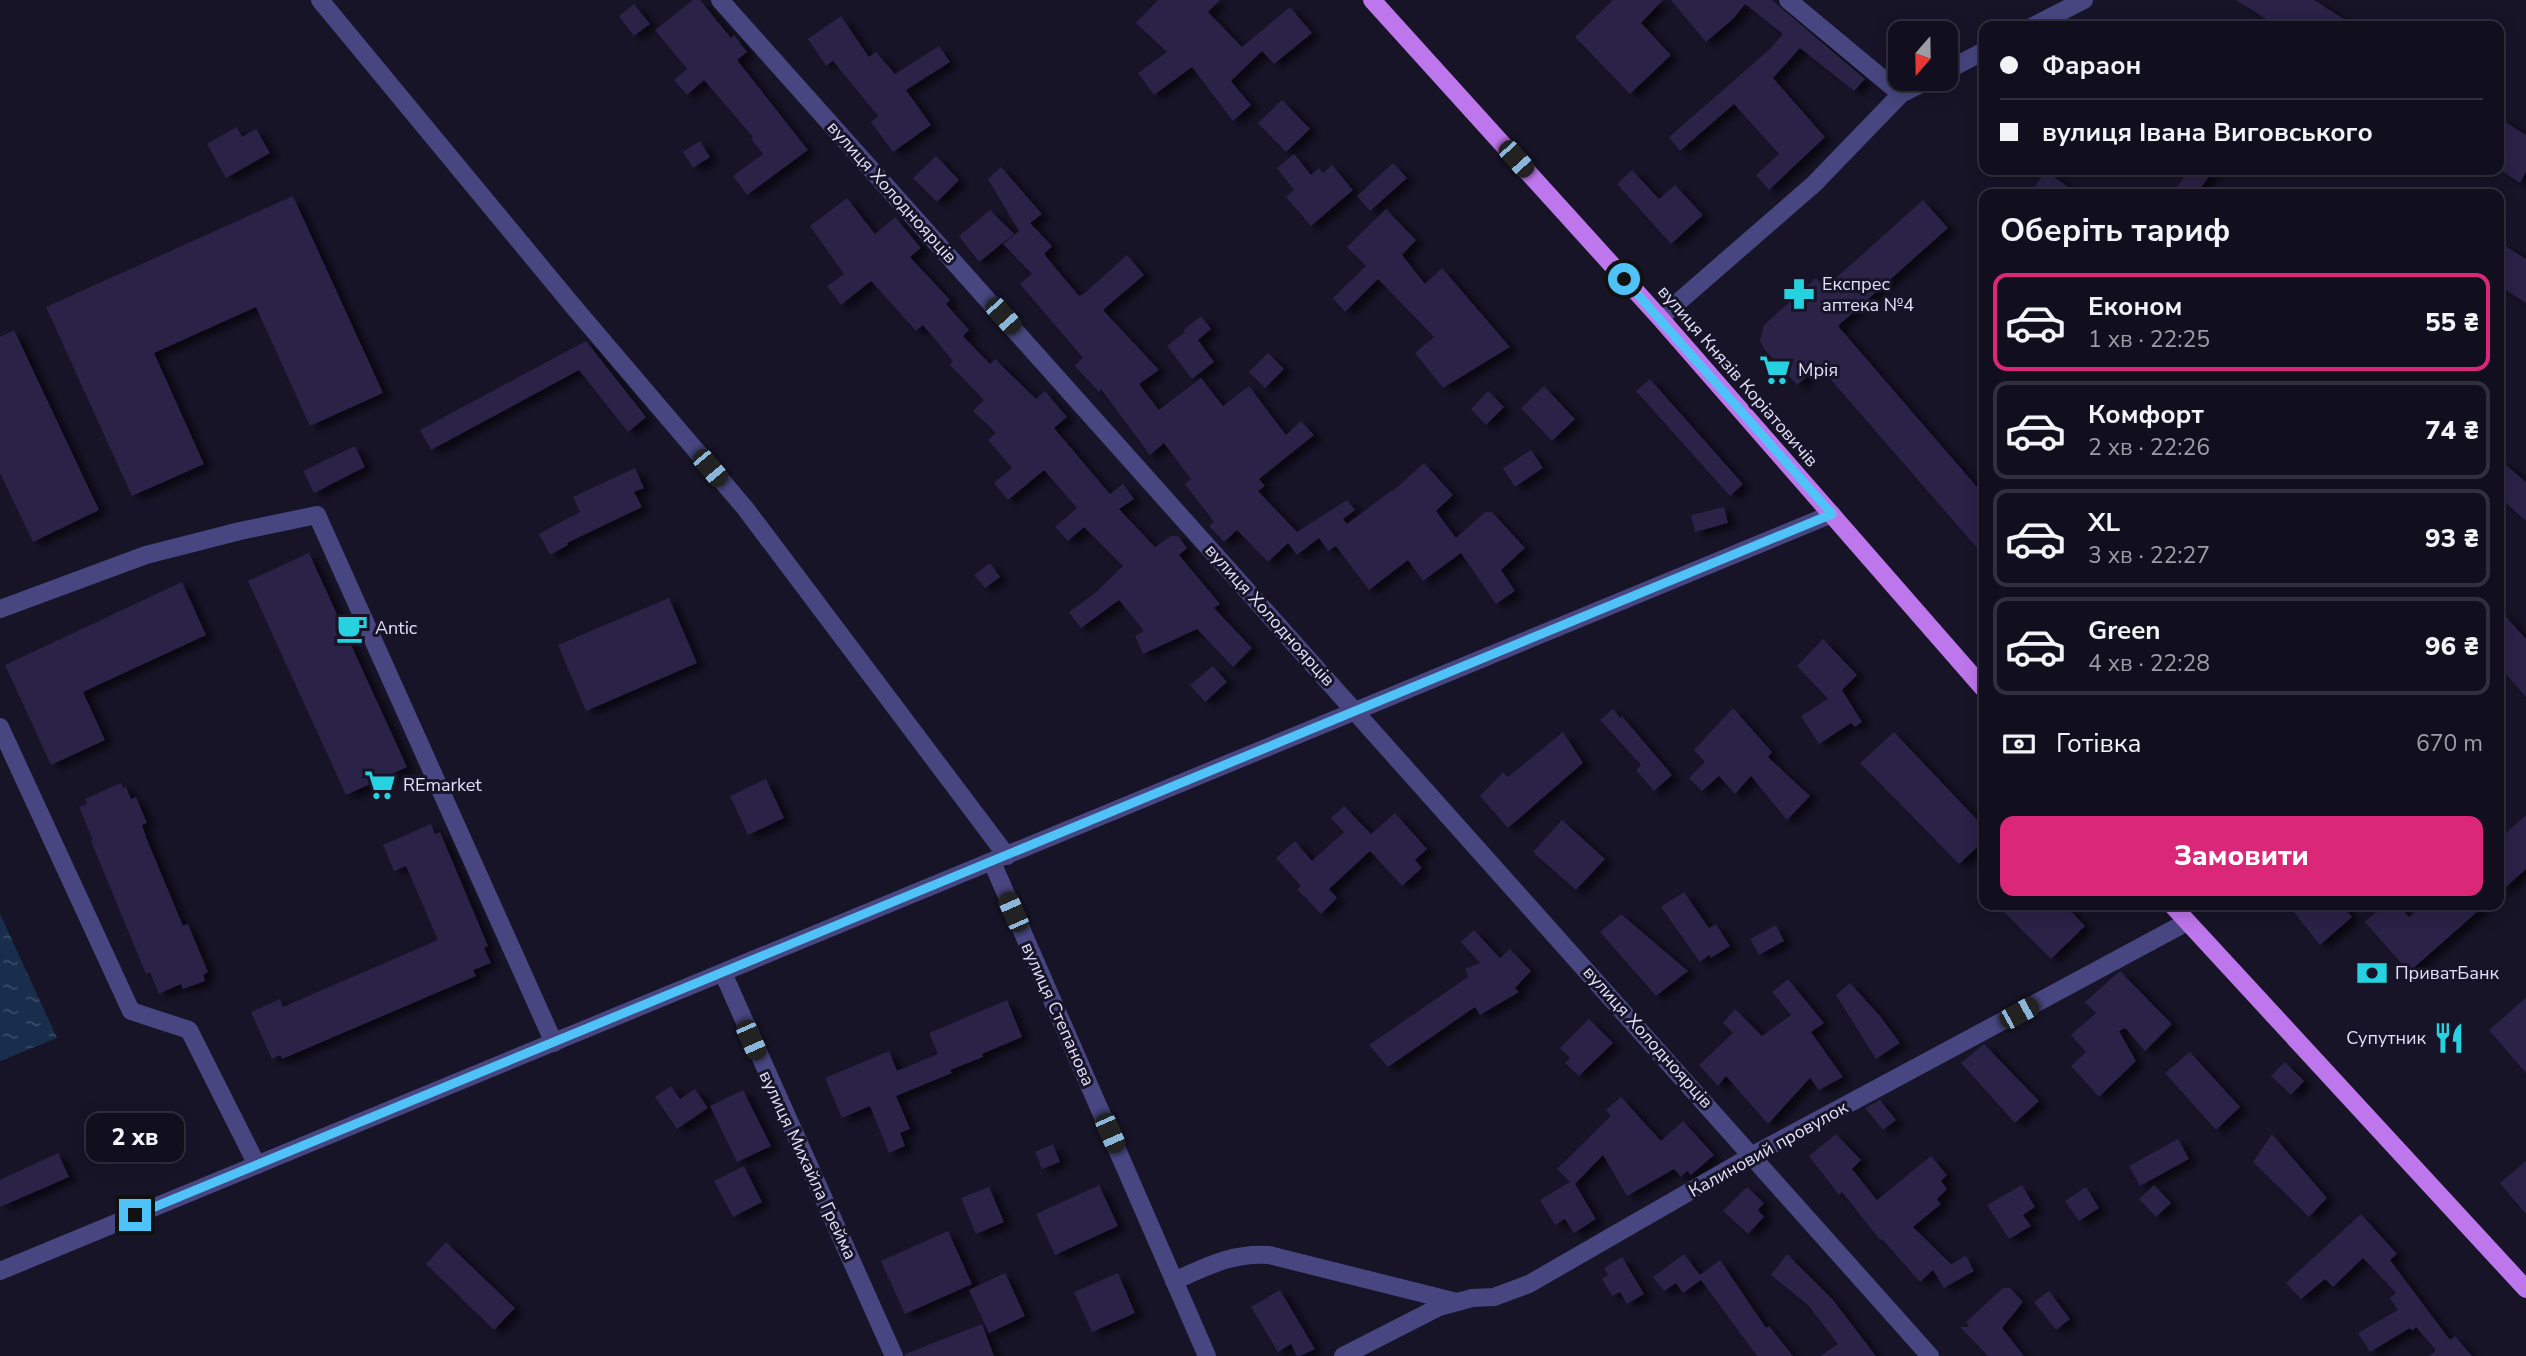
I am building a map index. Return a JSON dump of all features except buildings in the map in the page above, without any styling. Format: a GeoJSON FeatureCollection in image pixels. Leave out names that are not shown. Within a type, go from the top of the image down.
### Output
{"type":"FeatureCollection","features":[{"type":"Feature","properties":{"kind":"main road","name":"вулиця Князів Коріатовичів"},"geometry":{"type":"LineString","coordinates":[[1372,0],[1660,318],[1979,683]]}},
{"type":"Feature","properties":{"kind":"main road"},"geometry":{"type":"LineString","coordinates":[[2176,910],[2526,1289]]}},
{"type":"Feature","properties":{"kind":"street","name":"вулиця Степанова"},"geometry":{"type":"LineString","coordinates":[[320,0],[573,306],[745,508],[999,859],[1207,1356]]}},
{"type":"Feature","properties":{"kind":"street","name":"вулиця Холодноярців"},"geometry":{"type":"LineString","coordinates":[[720,0],[1930,1356]]}},
{"type":"Feature","properties":{"kind":"street"},"geometry":{"type":"LineString","coordinates":[[1788,0],[1901,94]]}},
{"type":"Feature","properties":{"kind":"street"},"geometry":{"type":"LineString","coordinates":[[2043,21],[2084,0]]}},
{"type":"Feature","properties":{"kind":"street"},"geometry":{"type":"LineString","coordinates":[[1958,65],[1979,54]]}},
{"type":"Feature","properties":{"kind":"street"},"geometry":{"type":"LineString","coordinates":[[1660,318],[1814,184],[1901,94],[1907,91]]}},
{"type":"Feature","properties":{"kind":"street"},"geometry":{"type":"LineString","coordinates":[[0,1271],[1832,514]]}},
{"type":"Feature","properties":{"kind":"street"},"geometry":{"type":"LineString","coordinates":[[0,609],[146,555],[317,515],[554,1043]]}},
{"type":"Feature","properties":{"kind":"street"},"geometry":{"type":"LineString","coordinates":[[0,727],[131,1011],[189,1030],[257,1165]]}},
{"type":"Feature","properties":{"kind":"street","name":"Калиновий провулок"},"geometry":{"type":"LineString","coordinates":[[1343,1356],[1439,1307],[1472,1298],[1494,1297],[1530,1284],[1754,1156],[2187,922]]}},
{"type":"Feature","properties":{"kind":"street","name":"вулиця Михайла Грейма"},"geometry":{"type":"LineString","coordinates":[[723,973],[894,1356]]}},
{"type":"Feature","properties":{"kind":"street"},"geometry":{"type":"LineString","coordinates":[[1174,1281],[1218,1261],[1245,1254],[1269,1255],[1457,1302]]}},
{"type":"Feature","properties":{"kind":"water"},"geometry":{"type":"Polygon","coordinates":[[[0,914],[57,1038],[0,1061],[0,914]]]}},
{"type":"Feature","properties":{"kind":"place","name":"Експрес аптека №4"},"geometry":{"type":"Point","coordinates":[1799,294]}},
{"type":"Feature","properties":{"kind":"place","name":"Мрія"},"geometry":{"type":"Point","coordinates":[1775,370]}},
{"type":"Feature","properties":{"kind":"place","name":"Antic"},"geometry":{"type":"Point","coordinates":[352,628]}},
{"type":"Feature","properties":{"kind":"place","name":"REmarket"},"geometry":{"type":"Point","coordinates":[380,785]}},
{"type":"Feature","properties":{"kind":"place","name":"ПриватБанк"},"geometry":{"type":"Point","coordinates":[2372,973]}},
{"type":"Feature","properties":{"kind":"place","name":"Супутник"},"geometry":{"type":"Point","coordinates":[2449,1038]}},
{"type":"Feature","properties":{"kind":"route"},"geometry":{"type":"LineString","coordinates":[[135,1215],[1832,514],[1624,279]]}}]}
